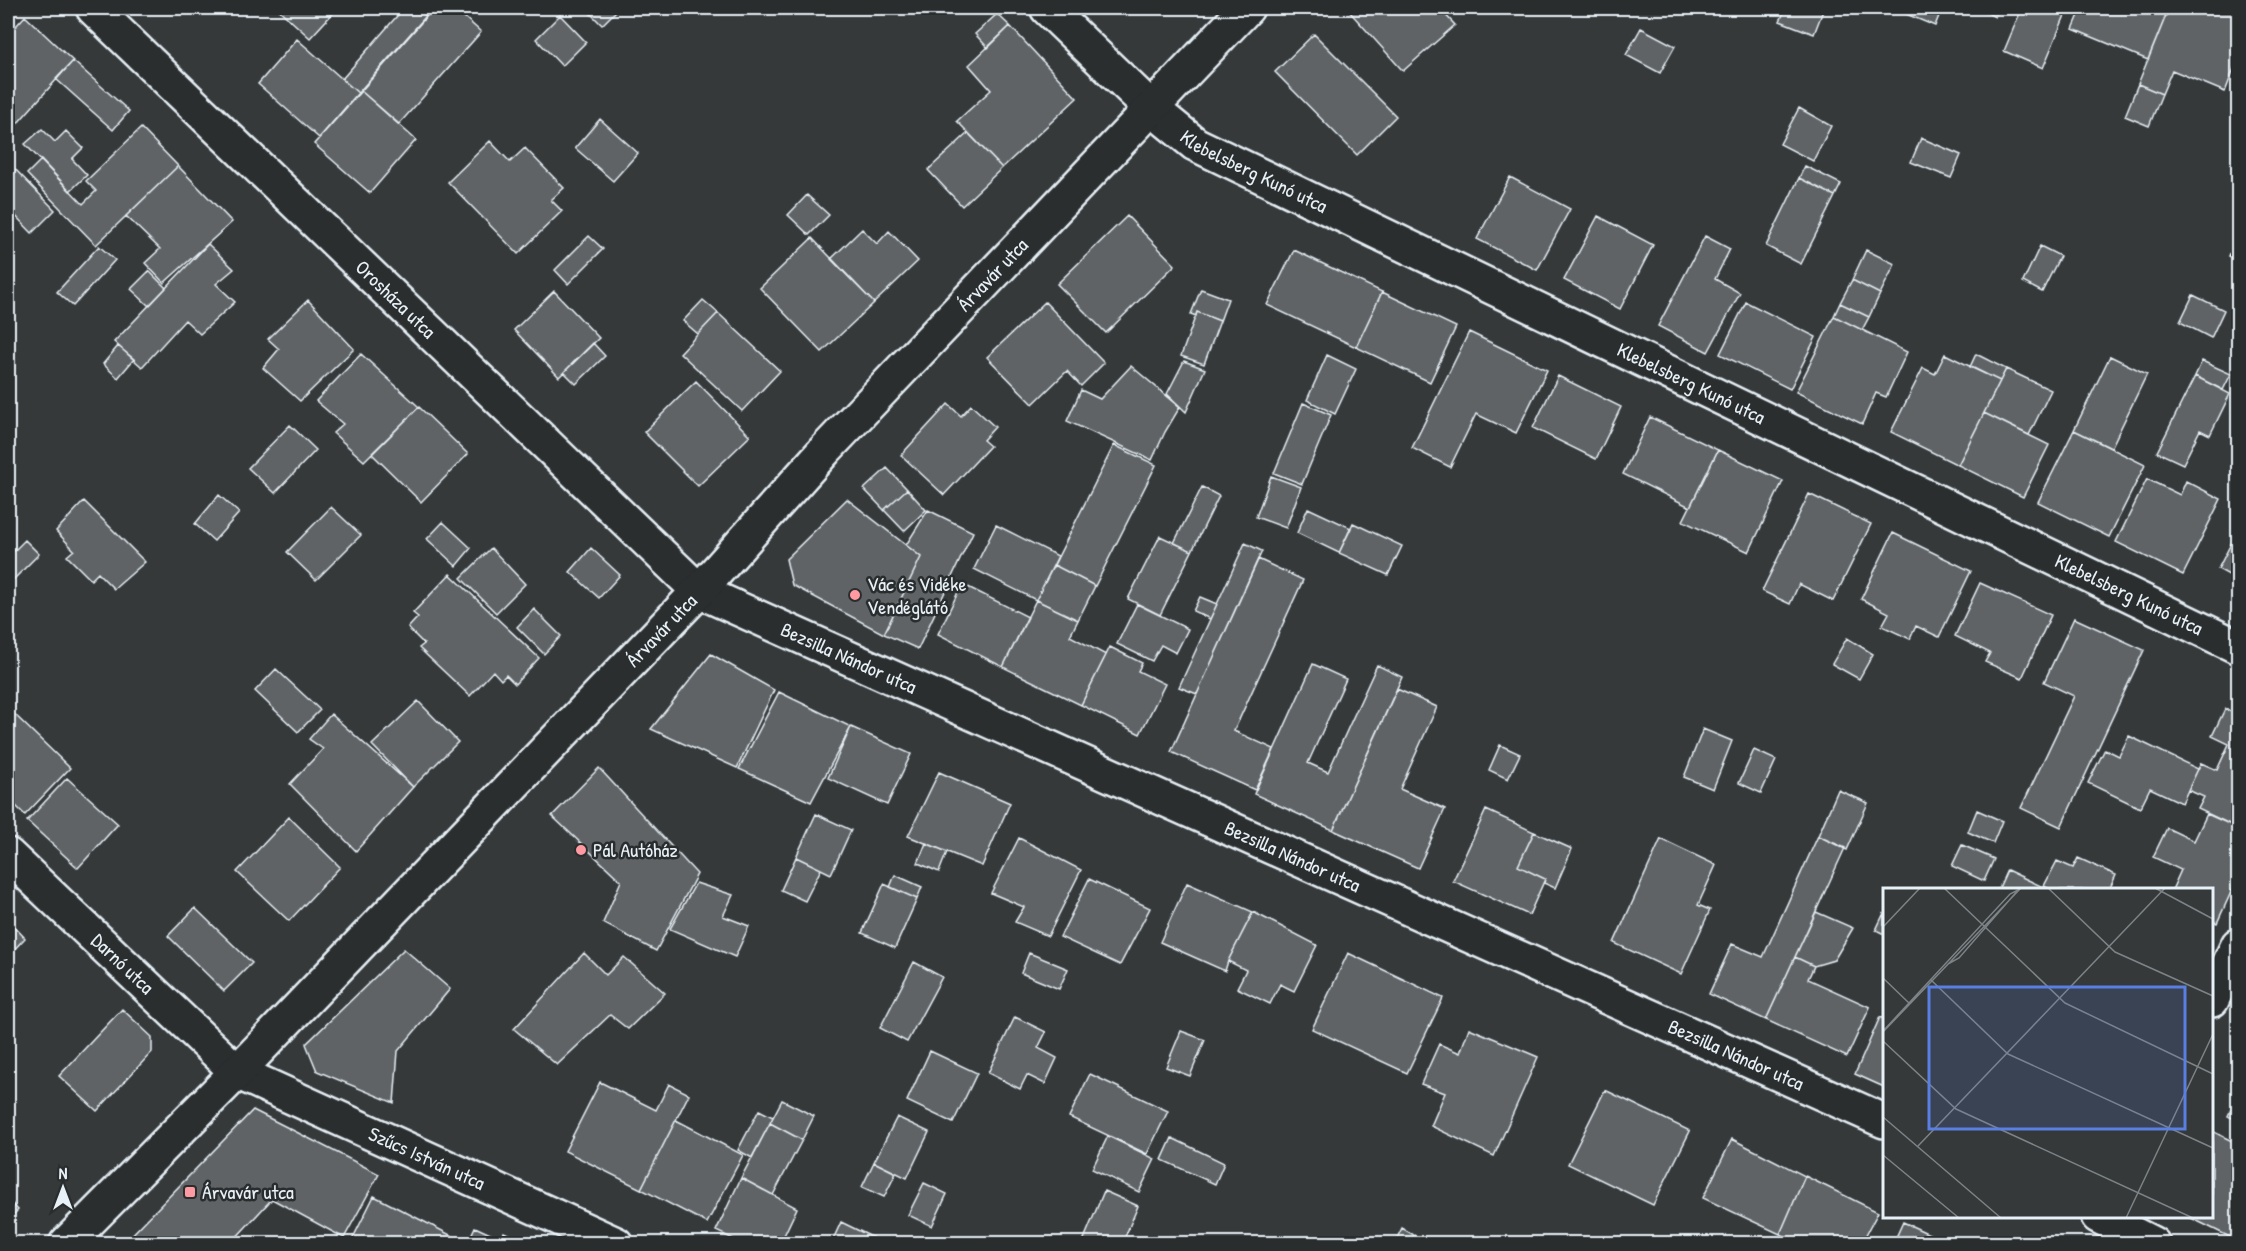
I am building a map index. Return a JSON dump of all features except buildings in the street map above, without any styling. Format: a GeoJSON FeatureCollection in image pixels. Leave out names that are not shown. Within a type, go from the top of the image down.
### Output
{"type":"FeatureCollection","features":[{"type":"Feature","properties":{"kind":"street","name":"Orosháza utca"},"geometry":{"type":"LineString","coordinates":[[93,8],[699,591]]}},
{"type":"Feature","properties":{"kind":"street","name":"Klebelsberg Kunó utca"},"geometry":{"type":"LineString","coordinates":[[1047,8],[1151,108],[1196,144],[2238,647]]}},
{"type":"Feature","properties":{"kind":"street","name":"Árvavár utca"},"geometry":{"type":"LineString","coordinates":[[66,1244],[237,1072],[699,591],[825,450],[1247,8]]}},
{"type":"Feature","properties":{"kind":"street","name":"Bezsilla Nándor utca"},"geometry":{"type":"LineString","coordinates":[[699,591],[1883,1121]]}},
{"type":"Feature","properties":{"kind":"street","name":"Darnó utca"},"geometry":{"type":"LineString","coordinates":[[8,855],[237,1072]]}},
{"type":"Feature","properties":{"kind":"street"},"geometry":{"type":"LineString","coordinates":[[2213,996],[2238,945]]}},
{"type":"Feature","properties":{"kind":"street","name":"Szűcs István utca"},"geometry":{"type":"LineString","coordinates":[[237,1072],[616,1244]]}},
{"type":"Feature","properties":{"kind":"street"},"geometry":{"type":"LineString","coordinates":[[2102,1224],[2153,1244]]}},
{"type":"Feature","properties":{"kind":"place","name":"Vác és Vidéke Vendéglátó"},"geometry":{"type":"Point","coordinates":[855,595]}},
{"type":"Feature","properties":{"kind":"place","name":"Pál Autóház"},"geometry":{"type":"Point","coordinates":[581,850]}},
{"type":"Feature","properties":{"kind":"place","name":"Árvavár utca"},"geometry":{"type":"Point","coordinates":[190,1192]}}]}
